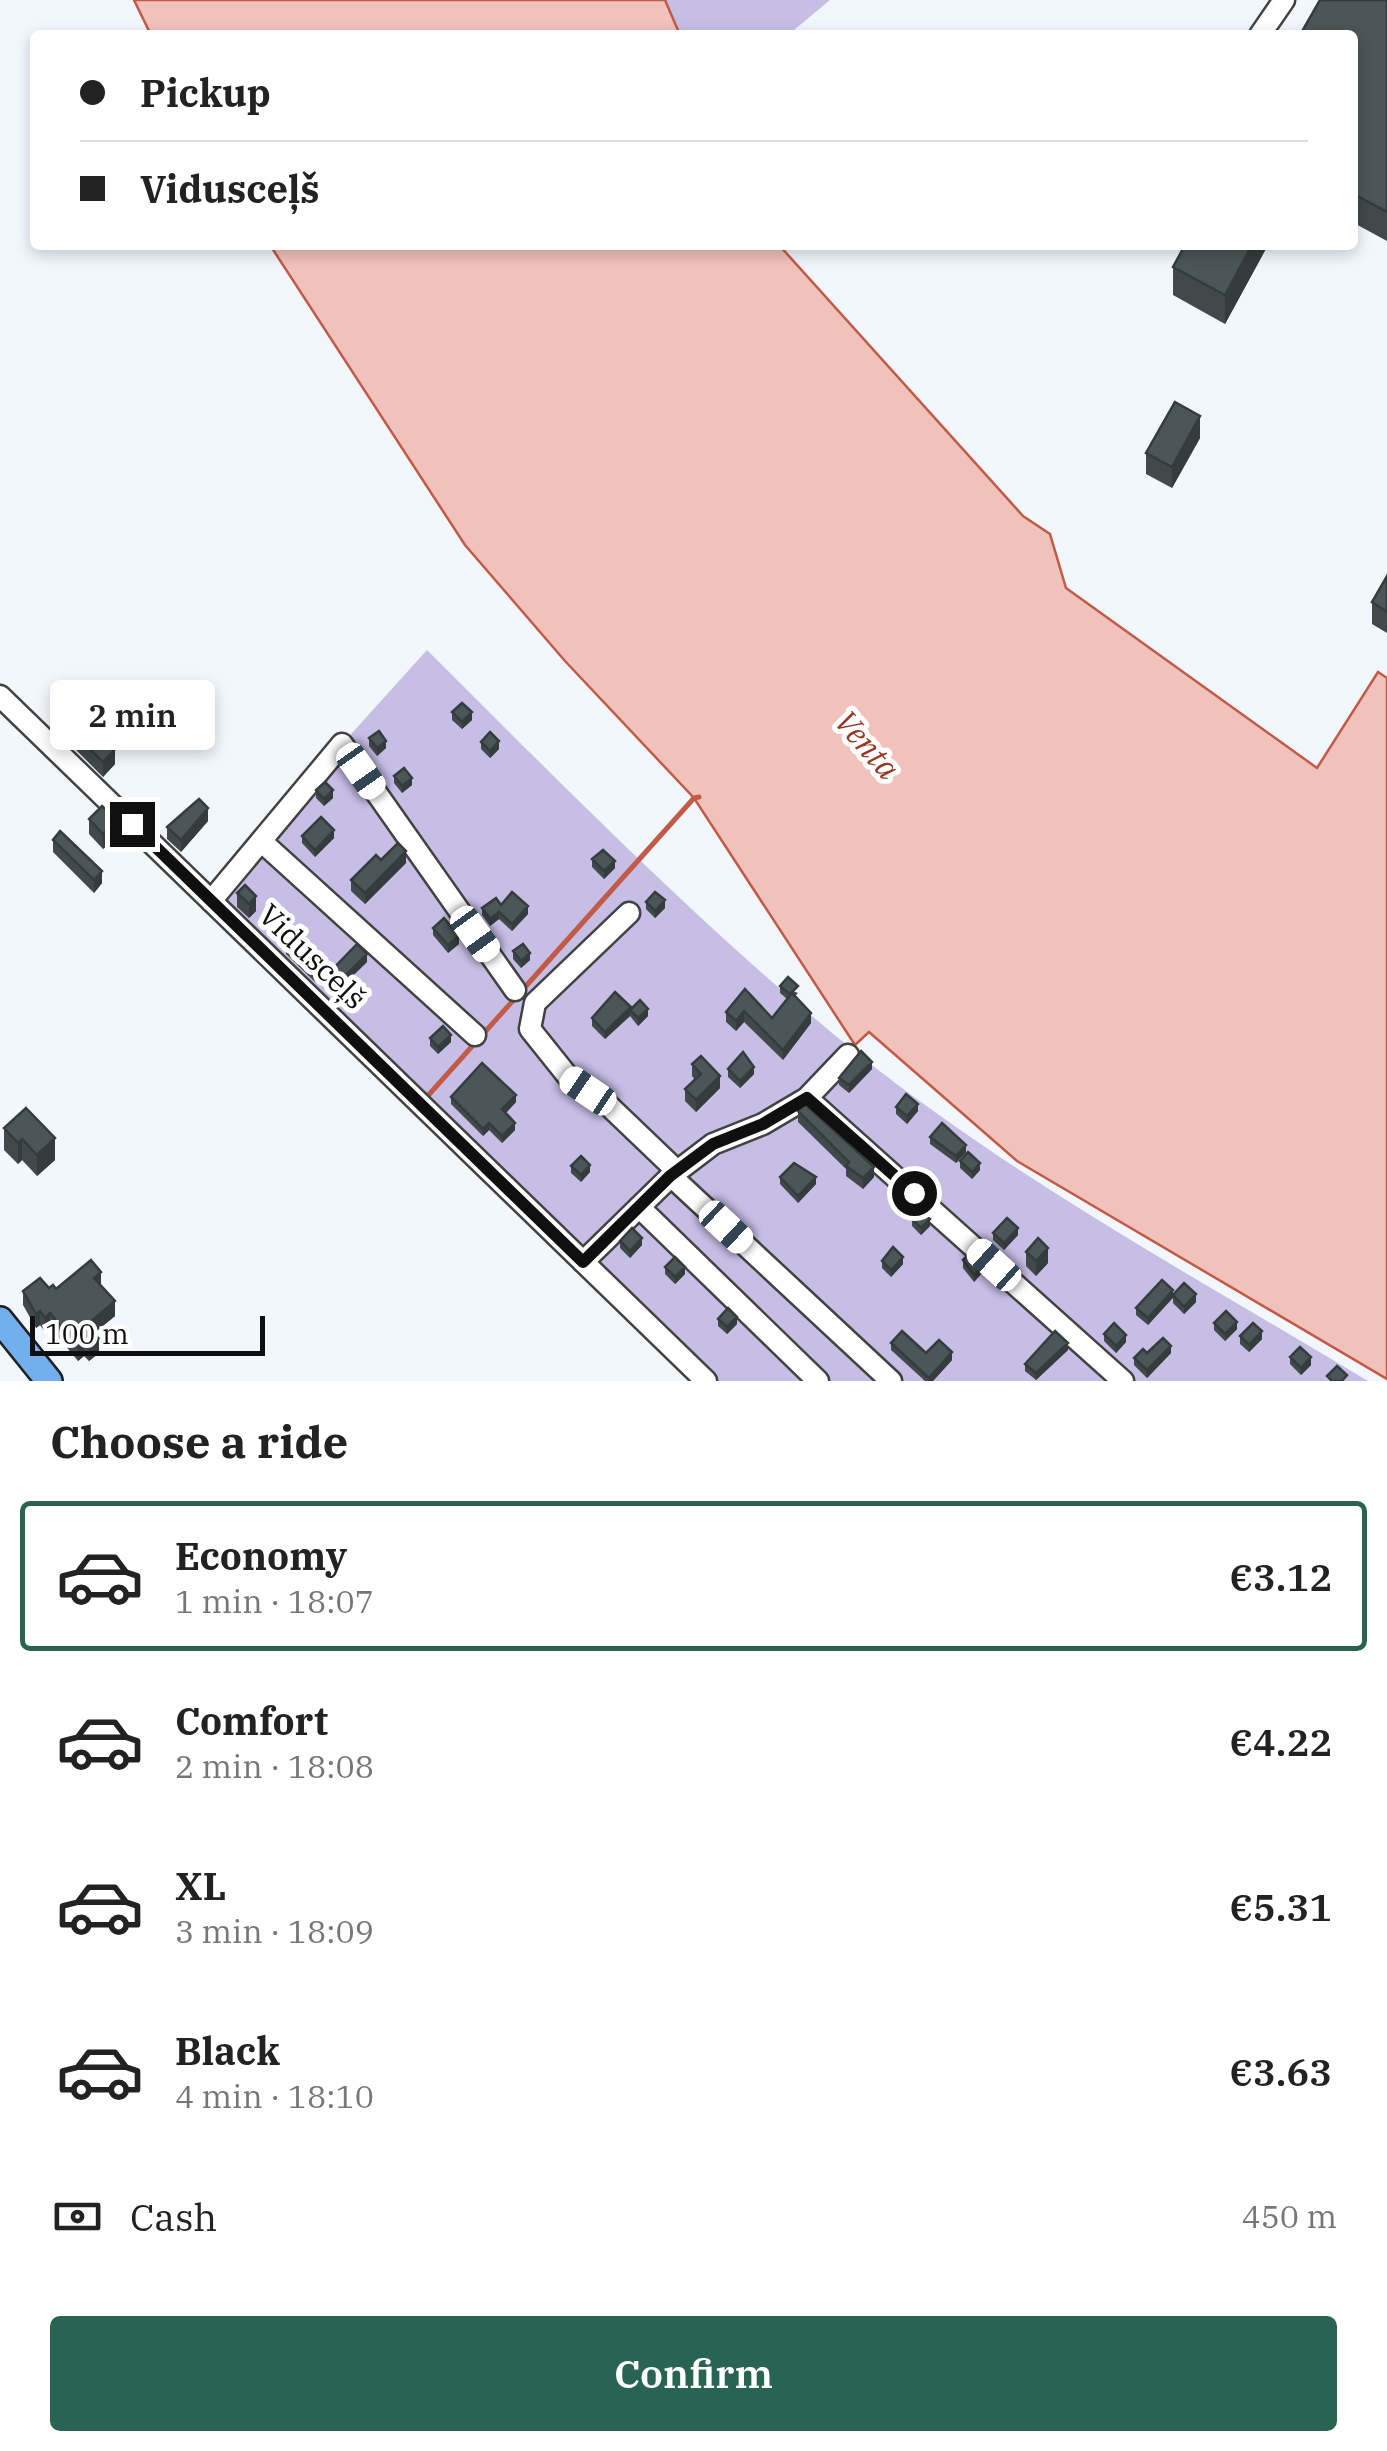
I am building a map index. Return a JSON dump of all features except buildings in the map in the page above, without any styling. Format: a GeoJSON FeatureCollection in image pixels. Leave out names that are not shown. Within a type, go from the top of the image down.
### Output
{"type":"FeatureCollection","features":[{"type":"Feature","properties":{"kind":"main road"},"geometry":{"type":"LineString","coordinates":[[0,1320],[50,1381]]}},
{"type":"Feature","properties":{"kind":"street"},"geometry":{"type":"LineString","coordinates":[[1263,30],[1284,0]]}},
{"type":"Feature","properties":{"kind":"street","name":"Vidusceļš"},"geometry":{"type":"LineString","coordinates":[[0,696],[706,1381]]}},
{"type":"Feature","properties":{"kind":"street"},"geometry":{"type":"LineString","coordinates":[[211,901],[342,744],[515,990]]}},
{"type":"Feature","properties":{"kind":"street"},"geometry":{"type":"LineString","coordinates":[[262,840],[474,1034]]}},
{"type":"Feature","properties":{"kind":"street"},"geometry":{"type":"LineString","coordinates":[[628,914],[535,1003],[530,1028],[570,1079],[607,1104],[891,1381]]}},
{"type":"Feature","properties":{"kind":"street"},"geometry":{"type":"LineString","coordinates":[[583,1262],[674,1173],[713,1144],[763,1124],[807,1098],[848,1055]]}},
{"type":"Feature","properties":{"kind":"street"},"geometry":{"type":"LineString","coordinates":[[807,1098],[1122,1381]]}},
{"type":"Feature","properties":{"kind":"street"},"geometry":{"type":"LineString","coordinates":[[639,1207],[818,1381]]}},
{"type":"Feature","properties":{"kind":"shaded area"},"geometry":{"type":"Polygon","coordinates":[[[665,0],[830,0],[794,30],[678,30],[665,0]]]}},
{"type":"Feature","properties":{"kind":"shaded area"},"geometry":{"type":"Polygon","coordinates":[[[427,650],[691,909],[858,1054],[1043,1185],[1368,1381],[715,1381],[212,888],[427,650]]]}},
{"type":"Feature","properties":{"kind":"water"},"geometry":{"type":"Polygon","coordinates":[[[134,0],[665,0],[678,30],[149,30],[134,0]]]}},
{"type":"Feature","properties":{"kind":"water","name":"Venta"},"geometry":{"type":"Polygon","coordinates":[[[273,250],[784,250],[1023,516],[1050,534],[1066,588],[1317,768],[1378,672],[1387,678],[1387,1379],[1017,1161],[869,1032],[855,1045],[694,798],[565,661],[465,545],[273,250]]]}},
{"type":"Feature","properties":{"kind":"waterway"},"geometry":{"type":"LineString","coordinates":[[425,1099],[694,798],[699,797]]}},
{"type":"Feature","properties":{"kind":"route"},"geometry":{"type":"LineString","coordinates":[[132,824],[583,1262],[670,1176],[713,1144],[763,1124],[807,1098],[914,1193]]}}]}
